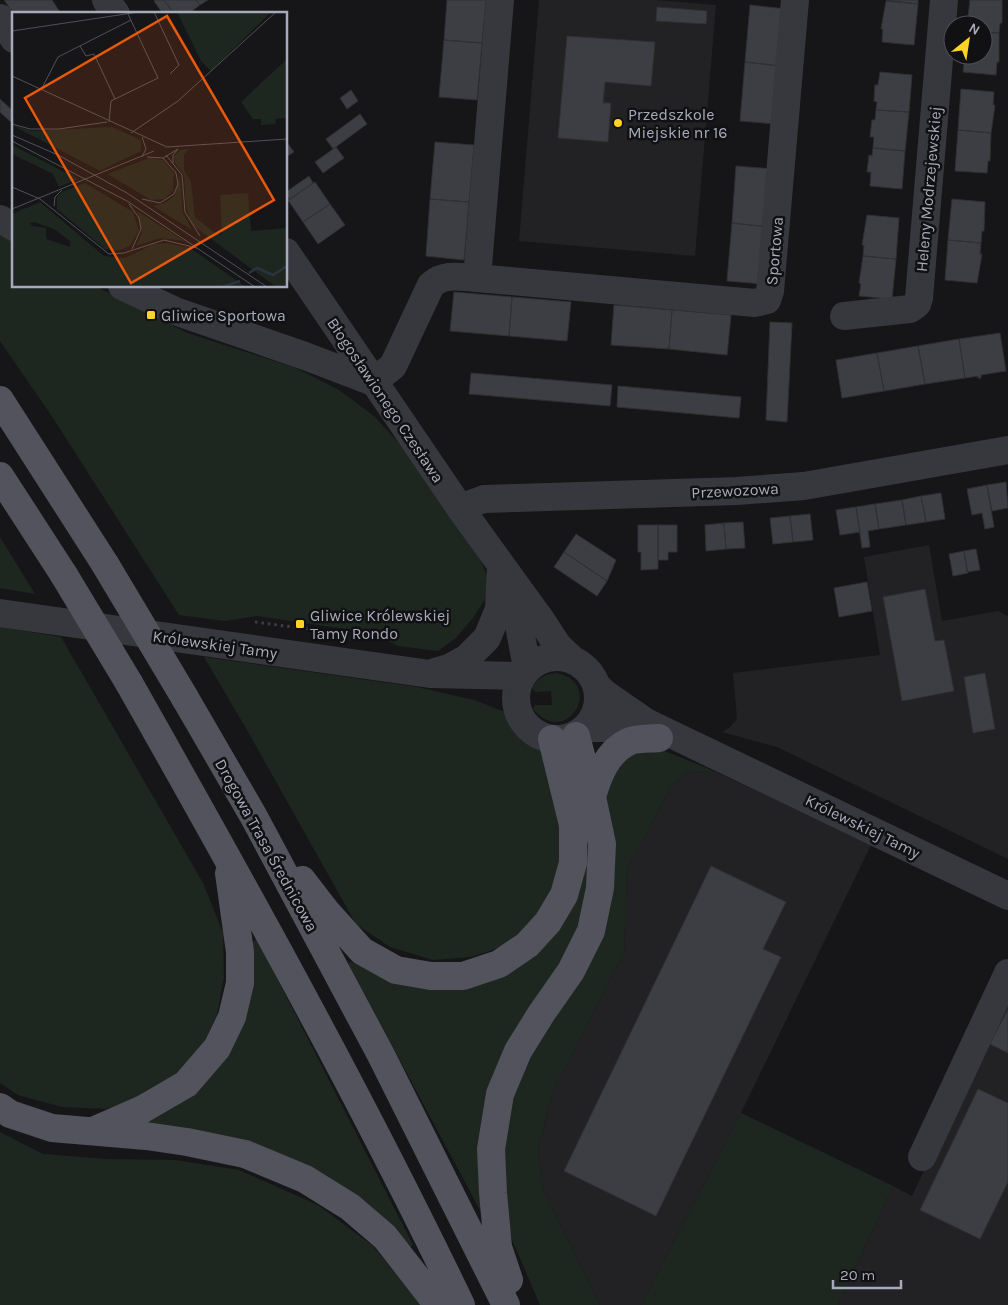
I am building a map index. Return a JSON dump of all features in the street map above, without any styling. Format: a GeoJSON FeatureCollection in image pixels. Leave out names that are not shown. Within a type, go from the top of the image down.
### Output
{"type":"FeatureCollection","features":[{"type":"Feature","properties":{"kind":"main road","name":"Drogowa Trasa Średnicowa"},"geometry":{"type":"LineString","coordinates":[[0,400],[105,564],[254,817],[381,1055],[506,1305]]}},
{"type":"Feature","properties":{"kind":"main road"},"geometry":{"type":"LineString","coordinates":[[0,476],[64,575],[129,683],[226,856],[344,1074],[461,1305]]}},
{"type":"Feature","properties":{"kind":"main road"},"geometry":{"type":"LineString","coordinates":[[518,1305],[498,1247],[492,1193],[491,1148],[500,1094],[518,1050],[571,971],[591,931],[600,888],[602,844],[592,797],[571,734]]}},
{"type":"Feature","properties":{"kind":"main road"},"geometry":{"type":"LineString","coordinates":[[254,817],[326,911],[362,951],[396,970],[431,976],[463,976],[499,964],[527,945],[548,922],[564,895],[573,862],[571,734]]}},
{"type":"Feature","properties":{"kind":"main road"},"geometry":{"type":"LineString","coordinates":[[592,797],[600,771],[614,753],[628,741],[659,738]]}},
{"type":"Feature","properties":{"kind":"main road"},"geometry":{"type":"LineString","coordinates":[[93,1131],[143,1109],[186,1084],[217,1048],[232,1017],[240,983],[240,952],[226,856]]}},
{"type":"Feature","properties":{"kind":"main road"},"geometry":{"type":"LineString","coordinates":[[0,1107],[10,1114],[52,1128],[171,1140],[245,1154],[305,1178],[350,1207],[385,1237],[438,1305]]}},
{"type":"Feature","properties":{"kind":"street"},"geometry":{"type":"LineString","coordinates":[[477,278],[500,0]]}},
{"type":"Feature","properties":{"kind":"street","name":"Sportowa"},"geometry":{"type":"LineString","coordinates":[[373,382],[393,366],[431,285],[436,280],[448,276],[756,303],[768,300],[795,0]]}},
{"type":"Feature","properties":{"kind":"street","name":"Heleny Modrzejewskiej"},"geometry":{"type":"LineString","coordinates":[[844,316],[910,309],[919,298],[944,0]]}},
{"type":"Feature","properties":{"kind":"street"},"geometry":{"type":"LineString","coordinates":[[0,18],[12,36]]}},
{"type":"Feature","properties":{"kind":"street"},"geometry":{"type":"LineString","coordinates":[[0,219],[12,226]]}},
{"type":"Feature","properties":{"kind":"street","name":"Błogosławionego Czesława"},"geometry":{"type":"LineString","coordinates":[[288,255],[460,508],[558,646],[574,661]]}},
{"type":"Feature","properties":{"kind":"street"},"geometry":{"type":"LineString","coordinates":[[126,288],[176,311],[373,382]]}},
{"type":"Feature","properties":{"kind":"street","name":"Przewozowa"},"geometry":{"type":"LineString","coordinates":[[460,508],[484,499],[737,491],[804,486],[1008,450]]}},
{"type":"Feature","properties":{"kind":"street"},"geometry":{"type":"LineString","coordinates":[[430,674],[449,668],[467,658],[487,638],[499,609],[494,556]]}},
{"type":"Feature","properties":{"kind":"street","name":"Błogosławionego Czesława"},"geometry":{"type":"LineString","coordinates":[[494,556],[519,626],[526,654],[524,672]]}},
{"type":"Feature","properties":{"kind":"street","name":"Królewskiej Tamy"},"geometry":{"type":"LineString","coordinates":[[0,613],[430,674],[524,672]]}},
{"type":"Feature","properties":{"kind":"street"},"geometry":{"type":"LineString","coordinates":[[559,656],[574,661],[589,672],[597,686],[597,706],[571,734],[536,733],[524,723],[516,708],[516,690],[524,672],[537,661],[546,657],[559,656]]}},
{"type":"Feature","properties":{"kind":"street","name":"Królewskiej Tamy"},"geometry":{"type":"LineString","coordinates":[[430,674],[506,699],[516,708]]}},
{"type":"Feature","properties":{"kind":"street","name":"Królewskiej Tamy"},"geometry":{"type":"LineString","coordinates":[[597,686],[646,722],[1008,896]]}},
{"type":"Feature","properties":{"kind":"street","name":"Królewskiej Tamy"},"geometry":{"type":"LineString","coordinates":[[571,734],[608,728],[659,738],[718,756]]}},
{"type":"Feature","properties":{"kind":"street"},"geometry":{"type":"LineString","coordinates":[[922,1157],[1008,973]]}},
{"type":"Feature","properties":{"kind":"shaded area","name":"Przedszkole Miejskie nr 16"},"geometry":{"type":"Polygon","coordinates":[[[539,0],[657,0],[716,5],[695,256],[519,241],[539,0]]]}},
{"type":"Feature","properties":{"kind":"shaded area"},"geometry":{"type":"Polygon","coordinates":[[[0,233],[12,240],[12,288],[99,288],[187,333],[296,368],[339,390],[374,416],[406,451],[479,557],[489,580],[485,599],[473,618],[456,638],[438,651],[398,646],[373,633],[257,616],[225,621],[179,615],[53,418],[0,341],[0,233]]]}},
{"type":"Feature","properties":{"kind":"shaded area"},"geometry":{"type":"Polygon","coordinates":[[[0,537],[35,594],[0,588],[0,537]]]}},
{"type":"Feature","properties":{"kind":"shaded area"},"geometry":{"type":"Polygon","coordinates":[[[929,545],[942,621],[998,611],[1008,616],[1008,859],[777,747],[722,732],[737,719],[733,673],[880,655],[864,557],[929,545]]]}},
{"type":"Feature","properties":{"kind":"shaded area"},"geometry":{"type":"Polygon","coordinates":[[[0,627],[61,637],[203,883],[223,933],[224,977],[217,1015],[201,1049],[185,1069],[150,1095],[106,1109],[62,1107],[18,1095],[0,1083],[0,627]]]}},
{"type":"Feature","properties":{"kind":"shaded area"},"geometry":{"type":"Polygon","coordinates":[[[204,657],[417,687],[474,700],[503,711],[510,724],[545,752],[565,853],[553,889],[534,921],[505,946],[471,957],[433,960],[390,947],[356,924],[204,657]]]}},
{"type":"Feature","properties":{"kind":"shaded area"},"geometry":{"type":"Polygon","coordinates":[[[556,673],[571,679],[578,688],[580,699],[576,710],[568,718],[558,722],[546,720],[533,709],[535,705],[552,705],[551,691],[535,692],[532,688],[542,677],[556,673]]]}},
{"type":"Feature","properties":{"kind":"shaded area"},"geometry":{"type":"Polygon","coordinates":[[[637,749],[662,750],[714,771],[687,772],[671,787],[627,870],[624,953],[552,1093],[538,1150],[543,1189],[600,1305],[540,1305],[512,1240],[500,1176],[509,1109],[524,1064],[598,943],[604,777],[637,749]]]}},
{"type":"Feature","properties":{"kind":"shaded area"},"geometry":{"type":"Polygon","coordinates":[[[714,771],[871,845],[741,1113],[641,1305],[600,1305],[543,1189],[538,1150],[552,1093],[624,953],[627,870],[671,787],[687,772],[714,771]]]}},
{"type":"Feature","properties":{"kind":"shaded area"},"geometry":{"type":"Polygon","coordinates":[[[588,828],[594,878],[587,911],[481,1134],[478,1174],[481,1212],[348,963],[354,961],[499,975],[535,957],[560,925],[588,828]]]}},
{"type":"Feature","properties":{"kind":"shaded area"},"geometry":{"type":"Polygon","coordinates":[[[257,939],[413,1245],[410,1247],[377,1215],[137,1124],[207,1076],[251,943],[257,939]]]}},
{"type":"Feature","properties":{"kind":"shaded area"},"geometry":{"type":"Polygon","coordinates":[[[1008,990],[1008,1305],[838,1305],[893,1186],[912,1196],[1008,990]]]}},
{"type":"Feature","properties":{"kind":"shaded area"},"geometry":{"type":"Polygon","coordinates":[[[741,1113],[893,1186],[838,1305],[641,1305],[741,1113]]]}},
{"type":"Feature","properties":{"kind":"shaded area"},"geometry":{"type":"Polygon","coordinates":[[[0,1132],[43,1154],[107,1159],[175,1160],[239,1170],[318,1205],[373,1246],[421,1305],[0,1305],[0,1132]]]}},
{"type":"Feature","properties":{"kind":"building"},"geometry":{"type":"Polygon","coordinates":[[[4,0],[52,0],[60,12],[13,12],[4,0]]]}},
{"type":"Feature","properties":{"kind":"building"},"geometry":{"type":"Polygon","coordinates":[[[164,0],[173,12],[162,12],[154,1],[164,0]]]}},
{"type":"Feature","properties":{"kind":"building"},"geometry":{"type":"Polygon","coordinates":[[[164,0],[196,0],[200,5],[191,12],[173,12],[164,0]]]}},
{"type":"Feature","properties":{"kind":"building"},"geometry":{"type":"Polygon","coordinates":[[[196,0],[208,0],[200,5],[196,0]]]}},
{"type":"Feature","properties":{"kind":"building"},"geometry":{"type":"Polygon","coordinates":[[[447,0],[486,0],[482,43],[444,40],[447,0]]]}},
{"type":"Feature","properties":{"kind":"building"},"geometry":{"type":"Polygon","coordinates":[[[886,0],[918,0],[918,4],[886,0]]]}},
{"type":"Feature","properties":{"kind":"building"},"geometry":{"type":"Polygon","coordinates":[[[970,0],[1002,0],[1002,23],[1000,23],[999,33],[993,33],[993,15],[968,15],[970,0]]]}},
{"type":"Feature","properties":{"kind":"building"},"geometry":{"type":"Polygon","coordinates":[[[886,1],[918,4],[914,45],[882,42],[883,29],[881,29],[886,1]]]}},
{"type":"Feature","properties":{"kind":"building"},"geometry":{"type":"Polygon","coordinates":[[[750,5],[786,9],[781,66],[745,62],[750,5]]]}},
{"type":"Feature","properties":{"kind":"building"},"geometry":{"type":"Polygon","coordinates":[[[657,7],[707,11],[706,24],[656,21],[657,7]]]}},
{"type":"Feature","properties":{"kind":"building"},"geometry":{"type":"Polygon","coordinates":[[[993,33],[999,33],[999,62],[997,62],[996,75],[963,72],[964,65],[993,65],[993,33]]]}},
{"type":"Feature","properties":{"kind":"building"},"geometry":{"type":"Polygon","coordinates":[[[567,36],[655,42],[651,86],[605,82],[603,103],[611,103],[608,142],[558,138],[567,36]]]}},
{"type":"Feature","properties":{"kind":"building"},"geometry":{"type":"Polygon","coordinates":[[[444,40],[482,43],[477,100],[439,97],[444,40]]]}},
{"type":"Feature","properties":{"kind":"building"},"geometry":{"type":"Polygon","coordinates":[[[745,62],[781,66],[776,124],[740,121],[745,62]]]}},
{"type":"Feature","properties":{"kind":"building"},"geometry":{"type":"Polygon","coordinates":[[[880,72],[912,75],[909,112],[876,110],[877,102],[874,101],[875,85],[878,85],[880,72]]]}},
{"type":"Feature","properties":{"kind":"building"},"geometry":{"type":"Polygon","coordinates":[[[961,89],[994,92],[993,105],[995,105],[991,133],[958,130],[961,89]]]}},
{"type":"Feature","properties":{"kind":"building"},"geometry":{"type":"Polygon","coordinates":[[[351,90],[358,101],[347,109],[340,98],[351,90]]]}},
{"type":"Feature","properties":{"kind":"building"},"geometry":{"type":"Polygon","coordinates":[[[0,99],[12,110],[12,123],[0,112],[0,99]]]}},
{"type":"Feature","properties":{"kind":"building"},"geometry":{"type":"Polygon","coordinates":[[[876,110],[909,112],[905,151],[873,148],[874,137],[870,137],[872,120],[875,120],[876,110]]]}},
{"type":"Feature","properties":{"kind":"building"},"geometry":{"type":"Polygon","coordinates":[[[360,114],[367,124],[333,149],[326,139],[360,114]]]}},
{"type":"Feature","properties":{"kind":"building"},"geometry":{"type":"Polygon","coordinates":[[[958,130],[991,133],[990,161],[988,161],[987,173],[955,171],[958,130]]]}},
{"type":"Feature","properties":{"kind":"building"},"geometry":{"type":"Polygon","coordinates":[[[435,142],[474,145],[469,202],[430,199],[435,142]]]}},
{"type":"Feature","properties":{"kind":"building"},"geometry":{"type":"Polygon","coordinates":[[[288,144],[294,152],[288,156],[288,144]]]}},
{"type":"Feature","properties":{"kind":"building"},"geometry":{"type":"Polygon","coordinates":[[[336,147],[344,158],[323,173],[315,162],[336,147]]]}},
{"type":"Feature","properties":{"kind":"building"},"geometry":{"type":"Polygon","coordinates":[[[873,148],[905,151],[902,189],[870,186],[871,172],[867,172],[869,155],[872,156],[873,148]]]}},
{"type":"Feature","properties":{"kind":"building"},"geometry":{"type":"Polygon","coordinates":[[[736,166],[773,169],[768,227],[732,223],[736,166]]]}},
{"type":"Feature","properties":{"kind":"building"},"geometry":{"type":"Polygon","coordinates":[[[309,176],[313,183],[289,200],[288,191],[309,176]]]}},
{"type":"Feature","properties":{"kind":"building"},"geometry":{"type":"Polygon","coordinates":[[[315,182],[330,204],[303,222],[288,200],[315,182]]]}},
{"type":"Feature","properties":{"kind":"building"},"geometry":{"type":"Polygon","coordinates":[[[430,199],[469,202],[464,260],[426,256],[430,199]]]}},
{"type":"Feature","properties":{"kind":"building"},"geometry":{"type":"Polygon","coordinates":[[[952,199],[985,202],[984,231],[982,231],[981,243],[948,240],[952,199]]]}},
{"type":"Feature","properties":{"kind":"building"},"geometry":{"type":"Polygon","coordinates":[[[330,204],[345,225],[318,244],[303,222],[330,204]]]}},
{"type":"Feature","properties":{"kind":"building"},"geometry":{"type":"Polygon","coordinates":[[[867,215],[899,218],[896,259],[863,256],[864,245],[862,245],[867,215]]]}},
{"type":"Feature","properties":{"kind":"building"},"geometry":{"type":"Polygon","coordinates":[[[732,223],[768,227],[763,284],[727,281],[732,223]]]}},
{"type":"Feature","properties":{"kind":"building"},"geometry":{"type":"Polygon","coordinates":[[[948,240],[981,243],[980,254],[982,254],[977,283],[945,280],[948,240]]]}},
{"type":"Feature","properties":{"kind":"building"},"geometry":{"type":"Polygon","coordinates":[[[863,256],[896,259],[892,299],[859,296],[863,256]]]}},
{"type":"Feature","properties":{"kind":"building"},"geometry":{"type":"Polygon","coordinates":[[[454,292],[512,297],[509,336],[450,331],[454,292]]]}},
{"type":"Feature","properties":{"kind":"building"},"geometry":{"type":"Polygon","coordinates":[[[512,297],[571,302],[567,341],[509,336],[512,297]]]}},
{"type":"Feature","properties":{"kind":"building"},"geometry":{"type":"Polygon","coordinates":[[[614,305],[672,310],[669,349],[611,345],[614,305]]]}},
{"type":"Feature","properties":{"kind":"building"},"geometry":{"type":"Polygon","coordinates":[[[672,310],[731,315],[727,355],[669,349],[672,310]]]}},
{"type":"Feature","properties":{"kind":"building"},"geometry":{"type":"Polygon","coordinates":[[[770,322],[792,323],[787,422],[766,420],[770,322]]]}},
{"type":"Feature","properties":{"kind":"building"},"geometry":{"type":"Polygon","coordinates":[[[1000,333],[1006,371],[981,375],[981,378],[978,378],[978,376],[965,378],[959,339],[1000,333]]]}},
{"type":"Feature","properties":{"kind":"building"},"geometry":{"type":"Polygon","coordinates":[[[959,339],[965,378],[925,384],[918,346],[959,339]]]}},
{"type":"Feature","properties":{"kind":"building"},"geometry":{"type":"Polygon","coordinates":[[[918,346],[925,384],[884,391],[877,353],[918,346]]]}},
{"type":"Feature","properties":{"kind":"building"},"geometry":{"type":"Polygon","coordinates":[[[877,353],[884,391],[842,398],[836,360],[877,353]]]}},
{"type":"Feature","properties":{"kind":"building"},"geometry":{"type":"Polygon","coordinates":[[[471,373],[612,385],[610,406],[469,394],[471,373]]]}},
{"type":"Feature","properties":{"kind":"building"},"geometry":{"type":"Polygon","coordinates":[[[618,386],[741,397],[739,418],[617,407],[618,386]]]}},
{"type":"Feature","properties":{"kind":"building"},"geometry":{"type":"Polygon","coordinates":[[[1006,482],[1008,508],[992,511],[987,485],[1006,482]]]}},
{"type":"Feature","properties":{"kind":"building"},"geometry":{"type":"Polygon","coordinates":[[[987,485],[994,527],[985,529],[982,513],[972,515],[967,489],[987,485]]]}},
{"type":"Feature","properties":{"kind":"building"},"geometry":{"type":"Polygon","coordinates":[[[941,493],[945,519],[926,522],[921,496],[941,493]]]}},
{"type":"Feature","properties":{"kind":"building"},"geometry":{"type":"Polygon","coordinates":[[[921,496],[926,522],[906,525],[902,500],[921,496]]]}},
{"type":"Feature","properties":{"kind":"building"},"geometry":{"type":"Polygon","coordinates":[[[902,500],[906,525],[879,529],[875,504],[902,500]]]}},
{"type":"Feature","properties":{"kind":"building"},"geometry":{"type":"Polygon","coordinates":[[[875,504],[879,529],[868,531],[870,547],[862,548],[856,507],[875,504]]]}},
{"type":"Feature","properties":{"kind":"building"},"geometry":{"type":"Polygon","coordinates":[[[856,507],[860,532],[840,535],[836,510],[856,507]]]}},
{"type":"Feature","properties":{"kind":"building"},"geometry":{"type":"Polygon","coordinates":[[[810,514],[813,540],[793,542],[790,516],[810,514]]]}},
{"type":"Feature","properties":{"kind":"building"},"geometry":{"type":"Polygon","coordinates":[[[790,516],[793,542],[773,544],[770,518],[790,516]]]}},
{"type":"Feature","properties":{"kind":"building"},"geometry":{"type":"Polygon","coordinates":[[[743,522],[745,548],[726,549],[724,523],[743,522]]]}},
{"type":"Feature","properties":{"kind":"building"},"geometry":{"type":"Polygon","coordinates":[[[724,523],[726,549],[706,551],[705,525],[724,523]]]}},
{"type":"Feature","properties":{"kind":"building"},"geometry":{"type":"Polygon","coordinates":[[[638,525],[658,525],[658,569],[641,570],[641,552],[638,552],[638,525]]]}},
{"type":"Feature","properties":{"kind":"building"},"geometry":{"type":"Polygon","coordinates":[[[658,525],[677,525],[677,552],[668,552],[668,560],[658,560],[658,525]]]}},
{"type":"Feature","properties":{"kind":"building"},"geometry":{"type":"Polygon","coordinates":[[[576,534],[616,560],[607,581],[564,552],[576,534]]]}},
{"type":"Feature","properties":{"kind":"building"},"geometry":{"type":"Polygon","coordinates":[[[976,549],[980,570],[967,572],[964,551],[976,549]]]}},
{"type":"Feature","properties":{"kind":"building"},"geometry":{"type":"Polygon","coordinates":[[[964,551],[968,573],[953,576],[949,554],[964,551]]]}},
{"type":"Feature","properties":{"kind":"building"},"geometry":{"type":"Polygon","coordinates":[[[564,552],[607,581],[597,596],[554,567],[564,552]]]}},
{"type":"Feature","properties":{"kind":"building"},"geometry":{"type":"Polygon","coordinates":[[[867,582],[872,611],[839,617],[834,588],[867,582]]]}},
{"type":"Feature","properties":{"kind":"building"},"geometry":{"type":"Polygon","coordinates":[[[925,589],[935,641],[944,640],[954,691],[902,701],[883,597],[925,589]]]}},
{"type":"Feature","properties":{"kind":"building"},"geometry":{"type":"Polygon","coordinates":[[[985,673],[995,729],[973,733],[964,677],[985,673]]]}},
{"type":"Feature","properties":{"kind":"building"},"geometry":{"type":"Polygon","coordinates":[[[711,866],[786,902],[763,949],[781,957],[656,1216],[564,1171],[711,866]]]}},
{"type":"Feature","properties":{"kind":"building"},"geometry":{"type":"Polygon","coordinates":[[[1008,1009],[1008,1053],[990,1044],[1008,1009]]]}},
{"type":"Feature","properties":{"kind":"building"},"geometry":{"type":"Polygon","coordinates":[[[978,1089],[1008,1103],[1008,1182],[980,1239],[920,1210],[978,1089]]]}},
{"type":"Feature","properties":{"kind":"place","name":"Przedszkole Miejskie nr 16"},"geometry":{"type":"Point","coordinates":[618,123]}},
{"type":"Feature","properties":{"kind":"place","name":"Gliwice Sportowa"},"geometry":{"type":"Point","coordinates":[151,315]}},
{"type":"Feature","properties":{"kind":"place","name":"Gliwice Królewskiej Tamy Rondo"},"geometry":{"type":"Point","coordinates":[300,624]}}]}
